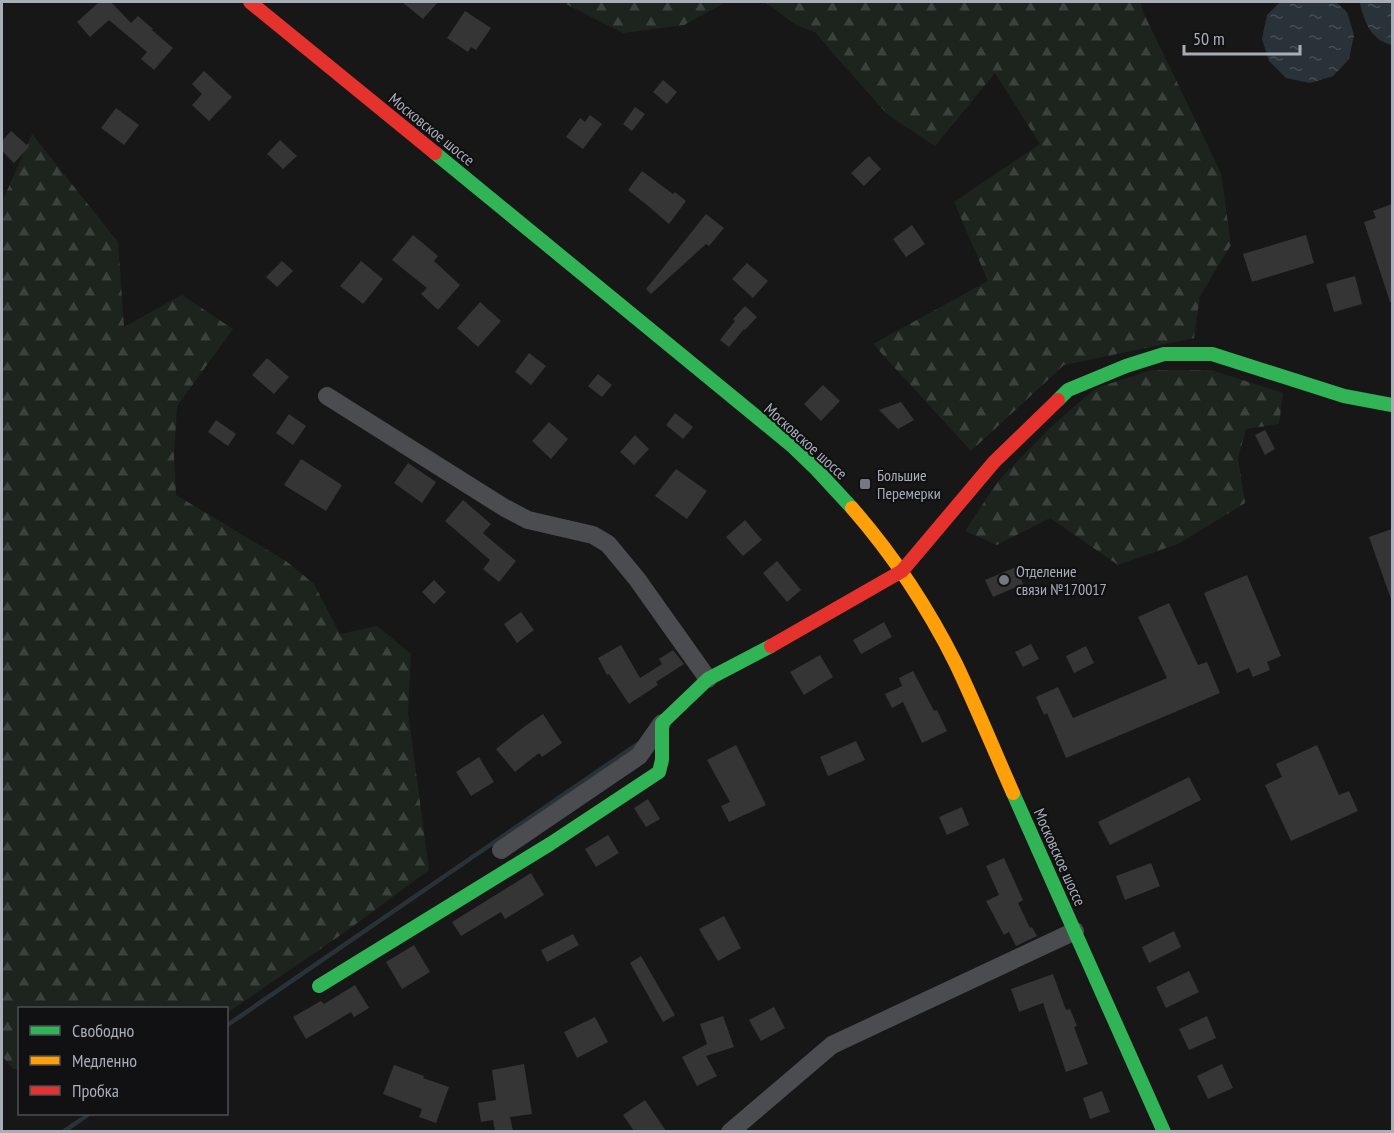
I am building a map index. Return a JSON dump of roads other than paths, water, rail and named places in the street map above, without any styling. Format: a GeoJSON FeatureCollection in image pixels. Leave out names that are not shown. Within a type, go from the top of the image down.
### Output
{"type":"FeatureCollection","features":[{"type":"Feature","properties":{"kind":"main road","name":"Московское шоссе"},"geometry":{"type":"LineString","coordinates":[[250,2],[791,445],[844,498],[875,534],[927,610],[953,657],[1164,1131]]}},
{"type":"Feature","properties":{"kind":"main road"},"geometry":{"type":"LineString","coordinates":[[319,986],[549,844],[659,772],[662,760],[662,723],[708,679],[784,639],[902,571],[994,462],[1068,390],[1126,366],[1164,354],[1212,354],[1344,396],[1392,405]]}},
{"type":"Feature","properties":{"kind":"street"},"geometry":{"type":"LineString","coordinates":[[327,396],[505,508],[528,520],[593,535],[608,544],[637,579],[708,679]]}},
{"type":"Feature","properties":{"kind":"street"},"geometry":{"type":"LineString","coordinates":[[501,850],[639,756],[662,723]]}},
{"type":"Feature","properties":{"kind":"street"},"geometry":{"type":"LineString","coordinates":[[730,1131],[832,1045],[1075,930]]}},
{"type":"Feature","properties":{"kind":"water"},"geometry":{"type":"Polygon","coordinates":[[[1280,2],[1336,2],[1347,12],[1354,35],[1349,59],[1333,76],[1310,83],[1286,78],[1269,61],[1262,39],[1267,15],[1280,2]]]}},
{"type":"Feature","properties":{"kind":"water"},"geometry":{"type":"Polygon","coordinates":[[[1360,2],[1392,2],[1392,45],[1379,39],[1370,30],[1360,2]]]}},
{"type":"Feature","properties":{"kind":"waterway"},"geometry":{"type":"LineString","coordinates":[[228,1025],[639,743]]}},
{"type":"Feature","properties":{"kind":"waterway"},"geometry":{"type":"LineString","coordinates":[[63,1132],[88,1115]]}},
{"type":"Feature","properties":{"kind":"place","name":"Большие Перемерки"},"geometry":{"type":"Point","coordinates":[865,484]}},
{"type":"Feature","properties":{"kind":"place","name":"Отделение связи №170017"},"geometry":{"type":"Point","coordinates":[1004,580]}}]}
